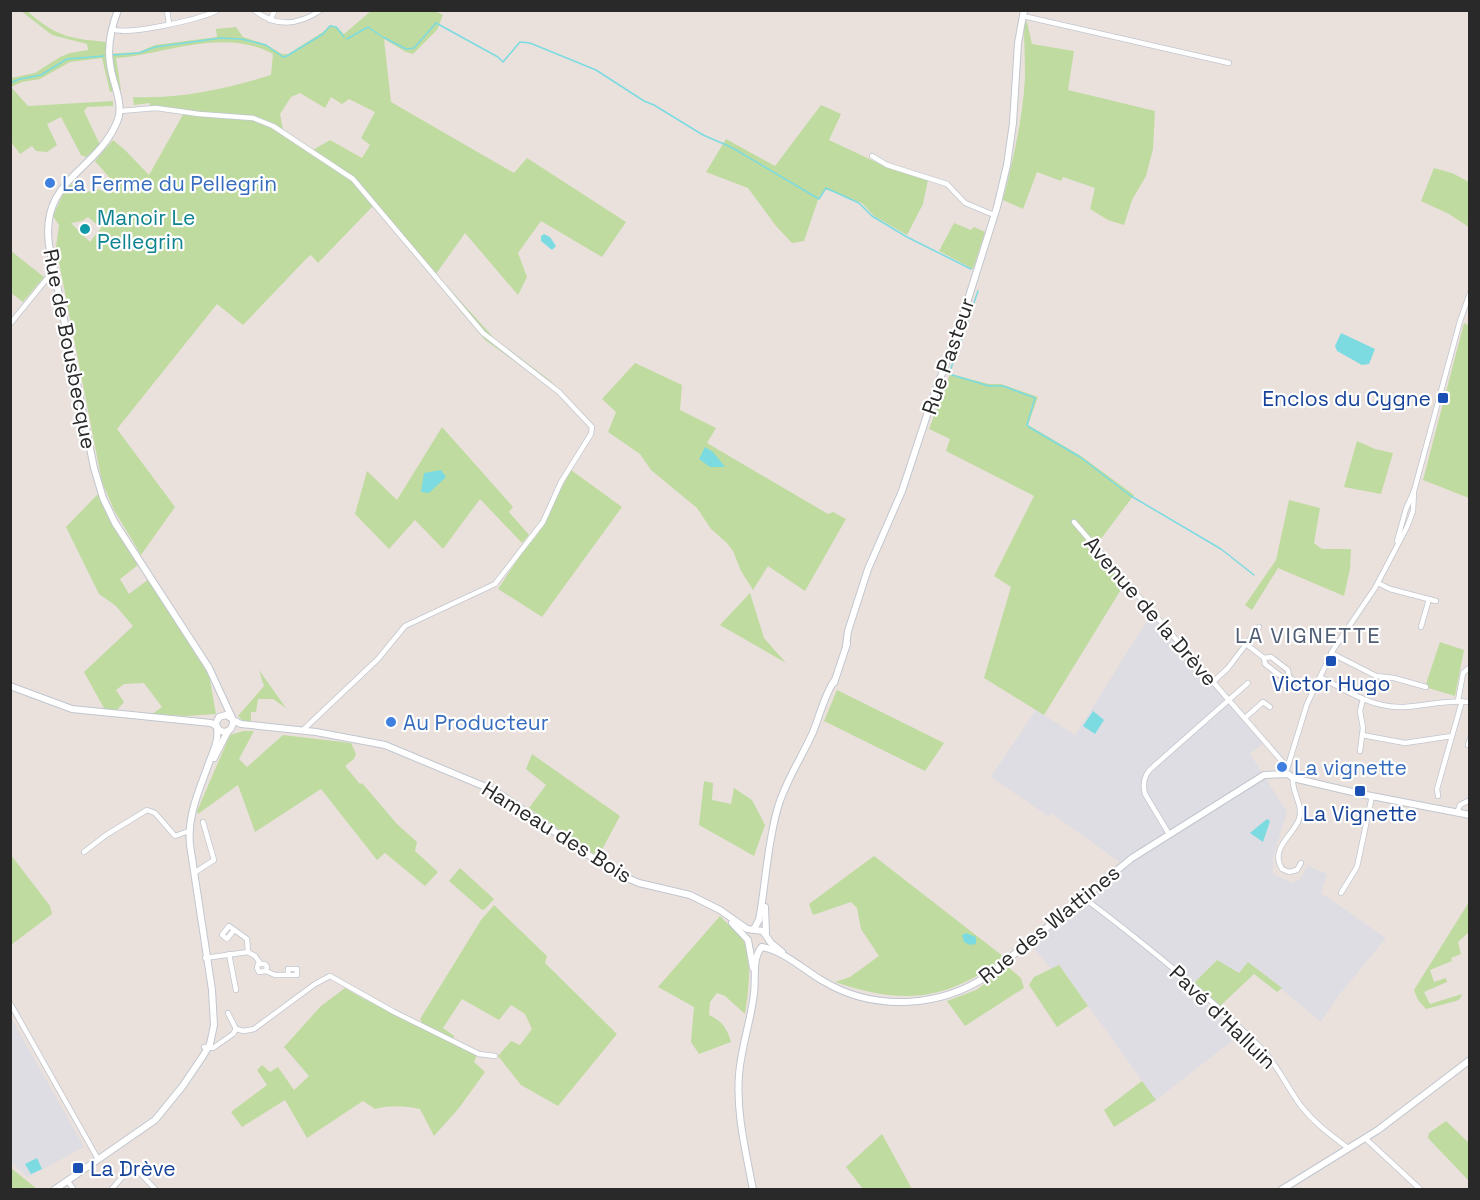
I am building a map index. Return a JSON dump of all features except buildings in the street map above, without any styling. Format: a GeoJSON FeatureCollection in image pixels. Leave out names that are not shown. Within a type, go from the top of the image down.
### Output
{"type":"FeatureCollection","features":[{"type":"Feature","properties":{"kind":"street"},"geometry":{"type":"LineString","coordinates":[[118,10],[112,28],[109,60],[120,111],[152,107],[195,114],[260,120],[273,126],[348,175],[485,336],[559,392],[593,429],[561,482],[543,522],[495,584],[405,626],[378,659],[303,731]]}},
{"type":"Feature","properties":{"kind":"street"},"geometry":{"type":"LineString","coordinates":[[167,10],[169,24]]}},
{"type":"Feature","properties":{"kind":"street"},"geometry":{"type":"LineString","coordinates":[[112,28],[125,31],[169,24],[197,19],[218,10]]}},
{"type":"Feature","properties":{"kind":"street"},"geometry":{"type":"LineString","coordinates":[[254,10],[270,20],[279,22],[296,22],[321,10]]}},
{"type":"Feature","properties":{"kind":"street"},"geometry":{"type":"LineString","coordinates":[[270,20],[275,10]]}},
{"type":"Feature","properties":{"kind":"street"},"geometry":{"type":"LineString","coordinates":[[1024,13],[1229,63]]}},
{"type":"Feature","properties":{"kind":"street","name":"Rue Pasteur"},"geometry":{"type":"LineString","coordinates":[[753,930],[759,922],[778,806],[788,781],[827,704],[852,630],[873,556],[906,480],[963,315],[994,215],[1008,158],[1019,78],[1017,56],[1024,13]]}},
{"type":"Feature","properties":{"kind":"street","name":"Rue de Bousbecque"},"geometry":{"type":"LineString","coordinates":[[120,111],[107,141],[62,187],[53,203],[48,233],[54,270],[96,475],[104,501],[120,532],[160,590],[216,680],[232,718]]}},
{"type":"Feature","properties":{"kind":"street"},"geometry":{"type":"LineString","coordinates":[[872,156],[887,165],[945,183],[965,203],[994,215]]}},
{"type":"Feature","properties":{"kind":"street"},"geometry":{"type":"LineString","coordinates":[[10,324],[54,270]]}},
{"type":"Feature","properties":{"kind":"street"},"geometry":{"type":"LineString","coordinates":[[1301,863],[1297,870],[1289,872],[1282,869],[1279,859],[1281,846],[1296,826],[1300,815],[1290,773],[1304,711],[1331,653],[1378,583],[1412,514],[1414,491],[1460,321],[1470,293]]}},
{"type":"Feature","properties":{"kind":"street","name":"Avenue de la Drève"},"geometry":{"type":"LineString","coordinates":[[1074,522],[1290,773]]}},
{"type":"Feature","properties":{"kind":"street"},"geometry":{"type":"LineString","coordinates":[[1378,583],[1389,589],[1436,601]]}},
{"type":"Feature","properties":{"kind":"street"},"geometry":{"type":"LineString","coordinates":[[1421,627],[1429,599]]}},
{"type":"Feature","properties":{"kind":"street"},"geometry":{"type":"LineString","coordinates":[[1213,682],[1228,668],[1259,627]]}},
{"type":"Feature","properties":{"kind":"street"},"geometry":{"type":"LineString","coordinates":[[1246,644],[1264,658],[1265,664],[1282,677],[1289,677],[1312,693]]}},
{"type":"Feature","properties":{"kind":"street"},"geometry":{"type":"LineString","coordinates":[[1331,653],[1376,676],[1394,678],[1426,687]]}},
{"type":"Feature","properties":{"kind":"street"},"geometry":{"type":"LineString","coordinates":[[1264,658],[1271,657],[1288,670],[1289,677]]}},
{"type":"Feature","properties":{"kind":"street"},"geometry":{"type":"LineString","coordinates":[[1438,795],[1437,789],[1460,701],[1463,673],[1470,667]]}},
{"type":"Feature","properties":{"kind":"street"},"geometry":{"type":"LineString","coordinates":[[1320,677],[1377,704],[1396,707],[1470,702]]}},
{"type":"Feature","properties":{"kind":"street","name":"Rue de Bousbecque"},"geometry":{"type":"LineString","coordinates":[[216,680],[222,706],[220,716]]}},
{"type":"Feature","properties":{"kind":"street","name":"Avenue de la Drève"},"geometry":{"type":"LineString","coordinates":[[1228,700],[1248,683]]}},
{"type":"Feature","properties":{"kind":"street"},"geometry":{"type":"LineString","coordinates":[[10,686],[80,711],[212,723],[222,732],[229,731]]}},
{"type":"Feature","properties":{"kind":"street"},"geometry":{"type":"LineString","coordinates":[[1359,751],[1363,725],[1360,708],[1363,699]]}},
{"type":"Feature","properties":{"kind":"street"},"geometry":{"type":"LineString","coordinates":[[1169,834],[1145,794],[1143,786],[1146,776],[1150,769],[1228,700]]}},
{"type":"Feature","properties":{"kind":"street"},"geometry":{"type":"LineString","coordinates":[[1245,718],[1263,702],[1270,707]]}},
{"type":"Feature","properties":{"kind":"street"},"geometry":{"type":"LineString","coordinates":[[180,720],[227,715],[232,718],[233,725],[204,777]]}},
{"type":"Feature","properties":{"kind":"street"},"geometry":{"type":"LineString","coordinates":[[54,1190],[157,1118],[198,1063],[214,1029],[213,1001],[189,831],[193,808],[217,741],[216,721],[220,716]]}},
{"type":"Feature","properties":{"kind":"street","name":"Hameau des Bois"},"geometry":{"type":"LineString","coordinates":[[232,718],[238,723],[385,745],[482,784],[613,872],[632,880],[683,892],[708,903],[745,928],[753,930]]}},
{"type":"Feature","properties":{"kind":"street","name":"Hameau des Bois"},"geometry":{"type":"LineString","coordinates":[[229,731],[268,728]]}},
{"type":"Feature","properties":{"kind":"street"},"geometry":{"type":"LineString","coordinates":[[1362,735],[1405,743],[1452,736]]}},
{"type":"Feature","properties":{"kind":"street","name":"Rue des Wattines"},"geometry":{"type":"LineString","coordinates":[[766,936],[772,945],[827,984],[862,997],[893,1002],[934,999],[959,991],[985,978],[1125,863],[1259,777],[1290,773],[1372,796],[1463,814]]}},
{"type":"Feature","properties":{"kind":"street"},"geometry":{"type":"LineString","coordinates":[[1341,893],[1357,867],[1372,796]]}},
{"type":"Feature","properties":{"kind":"street"},"geometry":{"type":"LineString","coordinates":[[1463,814],[1465,804],[1469,800]]}},
{"type":"Feature","properties":{"kind":"street"},"geometry":{"type":"LineString","coordinates":[[84,852],[106,835],[147,810],[155,813],[176,836],[189,831]]}},
{"type":"Feature","properties":{"kind":"street"},"geometry":{"type":"LineString","coordinates":[[194,873],[214,860],[203,822]]}},
{"type":"Feature","properties":{"kind":"street","name":"Rue Pasteur"},"geometry":{"type":"LineString","coordinates":[[765,885],[766,936]]}},
{"type":"Feature","properties":{"kind":"street","name":"Pavé d'Halluin"},"geometry":{"type":"LineString","coordinates":[[1084,898],[1167,963],[1258,1046],[1274,1064],[1308,1114],[1325,1132],[1348,1148]]}},
{"type":"Feature","properties":{"kind":"street","name":"Hameau des Bois"},"geometry":{"type":"LineString","coordinates":[[708,903],[744,933],[748,942]]}},
{"type":"Feature","properties":{"kind":"street"},"geometry":{"type":"LineString","coordinates":[[753,1190],[741,1125],[739,1084],[742,1052],[754,987],[756,955],[766,936],[760,929],[753,930],[749,934],[748,942],[754,987]]}},
{"type":"Feature","properties":{"kind":"street"},"geometry":{"type":"LineString","coordinates":[[234,930],[247,939],[249,952]]}},
{"type":"Feature","properties":{"kind":"street"},"geometry":{"type":"LineString","coordinates":[[748,942],[754,948],[761,948]]}},
{"type":"Feature","properties":{"kind":"street","name":"Rue des Wattines"},"geometry":{"type":"LineString","coordinates":[[761,948],[770,949],[796,963]]}},
{"type":"Feature","properties":{"kind":"street"},"geometry":{"type":"LineString","coordinates":[[206,958],[249,952],[260,963],[266,965],[266,971],[273,975],[288,975]]}},
{"type":"Feature","properties":{"kind":"street"},"geometry":{"type":"LineString","coordinates":[[230,954],[236,990]]}},
{"type":"Feature","properties":{"kind":"street"},"geometry":{"type":"LineString","coordinates":[[228,1013],[236,1029],[244,1031],[254,1029],[315,984],[330,976],[394,1012],[479,1054],[495,1056]]}},
{"type":"Feature","properties":{"kind":"street"},"geometry":{"type":"LineString","coordinates":[[10,1003],[98,1159]]}},
{"type":"Feature","properties":{"kind":"street"},"geometry":{"type":"LineString","coordinates":[[206,1048],[215,1047],[233,1034],[236,1029]]}},
{"type":"Feature","properties":{"kind":"street"},"geometry":{"type":"LineString","coordinates":[[1281,1190],[1365,1138],[1470,1060]]}},
{"type":"Feature","properties":{"kind":"street"},"geometry":{"type":"LineString","coordinates":[[1365,1138],[1421,1190]]}},
{"type":"Feature","properties":{"kind":"street"},"geometry":{"type":"LineString","coordinates":[[111,1190],[130,1168],[138,1171],[156,1190]]}},
{"type":"Feature","properties":{"kind":"street"},"geometry":{"type":"LineString","coordinates":[[67,1180],[74,1190]]}},
{"type":"Feature","properties":{"kind":"shaded area"},"geometry":{"type":"Polygon","coordinates":[[[1152,613],[1265,742],[1250,754],[1287,812],[1273,857],[1273,874],[1292,883],[1300,879],[1308,866],[1327,874],[1321,893],[1386,938],[1339,995],[1321,1022],[1249,962],[1239,973],[1216,960],[1189,988],[1241,1034],[1156,1100],[1059,965],[1051,969],[1028,941],[1121,863],[1051,813],[1048,816],[991,777],[1036,710],[1075,735],[1152,613]]]}},
{"type":"Feature","properties":{"kind":"shaded area"},"geometry":{"type":"Polygon","coordinates":[[[10,1016],[84,1147],[28,1177],[11,1162],[10,1016]]]}},
{"type":"Feature","properties":{"kind":"green space"},"geometry":{"type":"Polygon","coordinates":[[[21,11],[27,11],[64,35],[106,42],[107,54],[139,52],[155,45],[217,37],[216,29],[236,27],[243,37],[265,44],[282,54],[288,54],[330,25],[337,27],[344,34],[371,11],[435,11],[443,15],[437,30],[413,54],[384,39],[391,102],[514,173],[527,158],[626,222],[602,257],[541,221],[518,253],[527,277],[518,295],[465,233],[436,274],[494,338],[552,382],[549,386],[485,340],[373,206],[318,263],[311,255],[308,257],[243,325],[217,304],[117,429],[175,507],[141,555],[114,510],[102,482],[56,247],[59,225],[53,216],[67,185],[70,184],[87,192],[97,189],[107,192],[115,184],[95,161],[113,140],[149,175],[185,111],[150,106],[150,103],[134,105],[133,97],[203,92],[271,75],[273,54],[254,46],[215,42],[116,58],[121,90],[110,92],[102,58],[70,62],[40,79],[22,82],[11,87],[11,78],[35,73],[60,57],[88,50],[87,44],[52,35],[21,11]],[[300,93],[291,97],[280,114],[283,130],[313,150],[330,140],[362,158],[370,145],[361,138],[375,112],[349,99],[342,104],[331,97],[325,108],[300,93]],[[88,217],[71,223],[90,242],[101,228],[88,217]]]}},
{"type":"Feature","properties":{"kind":"green space"},"geometry":{"type":"Polygon","coordinates":[[[1024,21],[1027,22],[1032,44],[1074,51],[1068,90],[1155,111],[1153,149],[1146,176],[1132,200],[1124,225],[1108,220],[1090,209],[1095,188],[1063,177],[1061,181],[1037,172],[1023,209],[1003,200],[1022,108],[1025,77],[1024,21]]]}},
{"type":"Feature","properties":{"kind":"green space"},"geometry":{"type":"Polygon","coordinates":[[[11,87],[28,106],[113,101],[113,106],[87,107],[84,111],[100,145],[86,157],[81,155],[61,117],[47,124],[57,145],[47,152],[36,151],[32,146],[20,154],[11,142],[11,87]]]}},
{"type":"Feature","properties":{"kind":"green space"},"geometry":{"type":"Polygon","coordinates":[[[821,105],[841,114],[829,140],[880,164],[928,180],[923,204],[907,235],[874,216],[862,203],[825,189],[819,197],[804,241],[792,243],[776,226],[748,188],[706,172],[726,139],[775,166],[821,105]]]}},
{"type":"Feature","properties":{"kind":"green space"},"geometry":{"type":"Polygon","coordinates":[[[1434,168],[1452,173],[1469,182],[1469,227],[1449,214],[1421,201],[1434,168]]]}},
{"type":"Feature","properties":{"kind":"green space"},"geometry":{"type":"Polygon","coordinates":[[[954,223],[971,230],[974,227],[985,232],[973,269],[939,251],[954,223]]]}},
{"type":"Feature","properties":{"kind":"green space"},"geometry":{"type":"Polygon","coordinates":[[[11,251],[44,277],[23,302],[11,293],[11,251]]]}},
{"type":"Feature","properties":{"kind":"green space"},"geometry":{"type":"Polygon","coordinates":[[[1464,323],[1470,326],[1469,498],[1423,480],[1464,323]]]}},
{"type":"Feature","properties":{"kind":"green space"},"geometry":{"type":"Polygon","coordinates":[[[635,363],[682,385],[680,410],[716,428],[707,443],[828,514],[833,512],[846,519],[805,591],[768,566],[753,590],[741,571],[733,551],[711,529],[697,508],[651,470],[640,454],[608,432],[616,412],[602,399],[635,363]]]}},
{"type":"Feature","properties":{"kind":"green space"},"geometry":{"type":"Polygon","coordinates":[[[950,374],[989,384],[1001,384],[1038,397],[1028,425],[1081,456],[1134,495],[1094,548],[1125,583],[1044,715],[984,678],[1011,587],[994,576],[1034,496],[946,451],[950,439],[929,429],[950,374]]]}},
{"type":"Feature","properties":{"kind":"green space"},"geometry":{"type":"Polygon","coordinates":[[[442,427],[513,507],[509,512],[529,535],[522,543],[480,499],[443,549],[415,520],[389,549],[355,514],[367,471],[397,500],[442,427]]]}},
{"type":"Feature","properties":{"kind":"green space"},"geometry":{"type":"Polygon","coordinates":[[[1357,441],[1375,449],[1393,453],[1381,494],[1344,487],[1357,441]]]}},
{"type":"Feature","properties":{"kind":"green space"},"geometry":{"type":"Polygon","coordinates":[[[571,470],[622,507],[542,617],[498,589],[521,554],[537,535],[571,470]]]}},
{"type":"Feature","properties":{"kind":"green space"},"geometry":{"type":"Polygon","coordinates":[[[98,494],[109,519],[138,565],[120,579],[129,594],[149,579],[209,675],[216,714],[186,716],[152,714],[162,707],[144,683],[124,684],[116,690],[124,702],[117,710],[105,710],[84,672],[133,626],[116,606],[99,594],[66,527],[98,494]]]}},
{"type":"Feature","properties":{"kind":"green space"},"geometry":{"type":"Polygon","coordinates":[[[1289,500],[1320,508],[1314,543],[1322,549],[1351,549],[1350,569],[1344,596],[1278,568],[1252,610],[1245,605],[1276,560],[1289,500]]]}},
{"type":"Feature","properties":{"kind":"green space"},"geometry":{"type":"Polygon","coordinates":[[[750,593],[764,638],[786,663],[720,625],[750,593]]]}},
{"type":"Feature","properties":{"kind":"green space"},"geometry":{"type":"Polygon","coordinates":[[[1440,642],[1464,650],[1455,696],[1425,687],[1440,642]]]}},
{"type":"Feature","properties":{"kind":"green space"},"geometry":{"type":"Polygon","coordinates":[[[259,670],[286,708],[273,699],[258,699],[256,712],[251,712],[251,721],[243,721],[238,716],[264,686],[259,670]]]}},
{"type":"Feature","properties":{"kind":"green space"},"geometry":{"type":"Polygon","coordinates":[[[837,690],[944,743],[925,771],[824,721],[837,690]]]}},
{"type":"Feature","properties":{"kind":"green space"},"geometry":{"type":"Polygon","coordinates":[[[243,731],[254,731],[239,759],[247,767],[283,735],[351,743],[356,754],[354,759],[345,766],[397,824],[417,842],[415,851],[438,872],[425,886],[385,853],[377,860],[321,789],[255,832],[238,785],[198,814],[197,811],[230,735],[243,731]]]}},
{"type":"Feature","properties":{"kind":"green space"},"geometry":{"type":"Polygon","coordinates":[[[532,754],[620,816],[598,857],[529,808],[546,785],[526,769],[532,754]]]}},
{"type":"Feature","properties":{"kind":"green space"},"geometry":{"type":"Polygon","coordinates":[[[704,781],[713,783],[712,800],[731,804],[734,788],[752,800],[765,825],[754,856],[699,825],[704,781]]]}},
{"type":"Feature","properties":{"kind":"green space"},"geometry":{"type":"Polygon","coordinates":[[[11,855],[50,906],[52,914],[11,945],[11,855]]]}},
{"type":"Feature","properties":{"kind":"green space"},"geometry":{"type":"Polygon","coordinates":[[[874,856],[1004,957],[970,980],[948,989],[916,996],[884,994],[835,982],[850,977],[879,956],[861,929],[857,908],[851,902],[813,915],[809,904],[874,856]]]}},
{"type":"Feature","properties":{"kind":"green space"},"geometry":{"type":"Polygon","coordinates":[[[460,868],[494,899],[485,909],[482,910],[449,881],[460,868]]]}},
{"type":"Feature","properties":{"kind":"green space"},"geometry":{"type":"Polygon","coordinates":[[[1469,902],[1469,932],[1458,942],[1461,954],[1451,958],[1452,961],[1430,970],[1434,982],[1446,978],[1447,982],[1424,992],[1430,1004],[1462,994],[1460,999],[1426,1009],[1418,1000],[1414,990],[1469,902]]]}},
{"type":"Feature","properties":{"kind":"green space"},"geometry":{"type":"Polygon","coordinates":[[[494,905],[547,956],[545,963],[617,1034],[558,1106],[521,1085],[498,1056],[511,1041],[520,1045],[532,1029],[525,1014],[511,1005],[499,1020],[462,999],[443,1028],[454,1036],[453,1039],[423,1024],[420,1019],[481,920],[494,905]]]}},
{"type":"Feature","properties":{"kind":"green space"},"geometry":{"type":"Polygon","coordinates":[[[720,916],[741,937],[748,953],[749,974],[745,1014],[725,996],[717,993],[710,1002],[709,1015],[723,1026],[731,1042],[699,1054],[691,1042],[694,1007],[658,987],[720,916]]]}},
{"type":"Feature","properties":{"kind":"green space"},"geometry":{"type":"Polygon","coordinates":[[[1217,960],[1239,973],[1248,962],[1282,988],[1277,992],[1254,974],[1220,1006],[1194,983],[1217,960]]]}},
{"type":"Feature","properties":{"kind":"green space"},"geometry":{"type":"Polygon","coordinates":[[[1059,965],[1088,1006],[1057,1027],[1029,985],[1034,977],[1059,965]]]}},
{"type":"Feature","properties":{"kind":"green space"},"geometry":{"type":"Polygon","coordinates":[[[1008,967],[1021,978],[1024,988],[965,1026],[947,1001],[976,990],[1008,967]]]}},
{"type":"Feature","properties":{"kind":"green space"},"geometry":{"type":"Polygon","coordinates":[[[345,988],[477,1055],[474,1062],[485,1072],[459,1108],[434,1136],[420,1109],[398,1106],[375,1109],[363,1101],[307,1138],[285,1100],[242,1127],[231,1112],[267,1085],[257,1070],[262,1065],[270,1072],[278,1067],[294,1090],[309,1076],[284,1047],[321,1006],[345,988]]]}},
{"type":"Feature","properties":{"kind":"green space"},"geometry":{"type":"Polygon","coordinates":[[[1142,1081],[1156,1100],[1114,1127],[1104,1110],[1142,1081]]]}},
{"type":"Feature","properties":{"kind":"green space"},"geometry":{"type":"Polygon","coordinates":[[[1446,1121],[1469,1143],[1469,1181],[1428,1138],[1429,1133],[1446,1121]]]}},
{"type":"Feature","properties":{"kind":"green space"},"geometry":{"type":"Polygon","coordinates":[[[882,1134],[912,1189],[863,1189],[846,1167],[882,1134]]]}},
{"type":"Feature","properties":{"kind":"green space"},"geometry":{"type":"Polygon","coordinates":[[[11,1168],[37,1189],[11,1189],[11,1168]]]}},
{"type":"Feature","properties":{"kind":"water"},"geometry":{"type":"Polygon","coordinates":[[[544,234],[550,237],[556,246],[552,250],[541,241],[541,236],[544,234]]]}},
{"type":"Feature","properties":{"kind":"water"},"geometry":{"type":"Polygon","coordinates":[[[1341,333],[1375,349],[1369,364],[1362,365],[1337,351],[1335,346],[1341,333]]]}},
{"type":"Feature","properties":{"kind":"water"},"geometry":{"type":"Polygon","coordinates":[[[705,447],[713,452],[725,467],[710,467],[699,459],[705,447]]]}},
{"type":"Feature","properties":{"kind":"water"},"geometry":{"type":"Polygon","coordinates":[[[441,470],[446,477],[429,493],[421,492],[424,473],[441,470]]]}},
{"type":"Feature","properties":{"kind":"water"},"geometry":{"type":"Polygon","coordinates":[[[1093,711],[1104,720],[1095,734],[1083,726],[1093,711]]]}},
{"type":"Feature","properties":{"kind":"water"},"geometry":{"type":"Polygon","coordinates":[[[1267,819],[1270,821],[1263,842],[1250,833],[1267,819]]]}},
{"type":"Feature","properties":{"kind":"water"},"geometry":{"type":"Polygon","coordinates":[[[966,933],[976,937],[976,944],[970,945],[964,942],[962,935],[966,933]]]}},
{"type":"Feature","properties":{"kind":"water"},"geometry":{"type":"Polygon","coordinates":[[[37,1158],[42,1169],[31,1174],[25,1164],[37,1158]]]}},
{"type":"Feature","properties":{"kind":"waterway"},"geometry":{"type":"LineString","coordinates":[[383,37],[406,49],[414,48],[436,23],[498,57],[503,62],[520,42],[530,43],[596,70],[644,101],[703,135],[731,147],[819,199],[826,188],[859,203],[872,216],[907,237],[971,269]]}},
{"type":"Feature","properties":{"kind":"waterway"},"geometry":{"type":"LineString","coordinates":[[113,55],[139,53],[155,47],[221,38],[241,39],[266,45],[283,57],[323,34],[330,26],[336,27],[344,37]]}},
{"type":"Feature","properties":{"kind":"waterway"},"geometry":{"type":"LineString","coordinates":[[347,39],[368,27],[381,36]]}},
{"type":"Feature","properties":{"kind":"waterway"},"geometry":{"type":"LineString","coordinates":[[10,83],[41,75],[67,59],[104,56]]}},
{"type":"Feature","properties":{"kind":"waterway"},"geometry":{"type":"LineString","coordinates":[[978,291],[949,374],[989,386],[1003,386],[1035,398],[1027,425],[1029,427],[1080,457],[1131,496],[1221,549],[1254,575]]}},
{"type":"Feature","properties":{"kind":"place","name":"La Ferme du Pellegrin"},"geometry":{"type":"Point","coordinates":[50,183]}},
{"type":"Feature","properties":{"kind":"place","name":"Manoir Le Pellegrin"},"geometry":{"type":"Point","coordinates":[85,229]}},
{"type":"Feature","properties":{"kind":"place","name":"Enclos du Cygne"},"geometry":{"type":"Point","coordinates":[1443,398]}},
{"type":"Feature","properties":{"kind":"place","name":"Victor Hugo"},"geometry":{"type":"Point","coordinates":[1331,661]}},
{"type":"Feature","properties":{"kind":"place","name":"Au Producteur"},"geometry":{"type":"Point","coordinates":[391,722]}},
{"type":"Feature","properties":{"kind":"place","name":"La vignette"},"geometry":{"type":"Point","coordinates":[1282,767]}},
{"type":"Feature","properties":{"kind":"place","name":"La Vignette"},"geometry":{"type":"Point","coordinates":[1360,791]}},
{"type":"Feature","properties":{"kind":"place","name":"La Drève"},"geometry":{"type":"Point","coordinates":[78,1168]}},
{"type":"Feature","properties":{"kind":"district","name":"LA VIGNETTE"},"geometry":{"type":"Point","coordinates":[1308,635]}}]}
